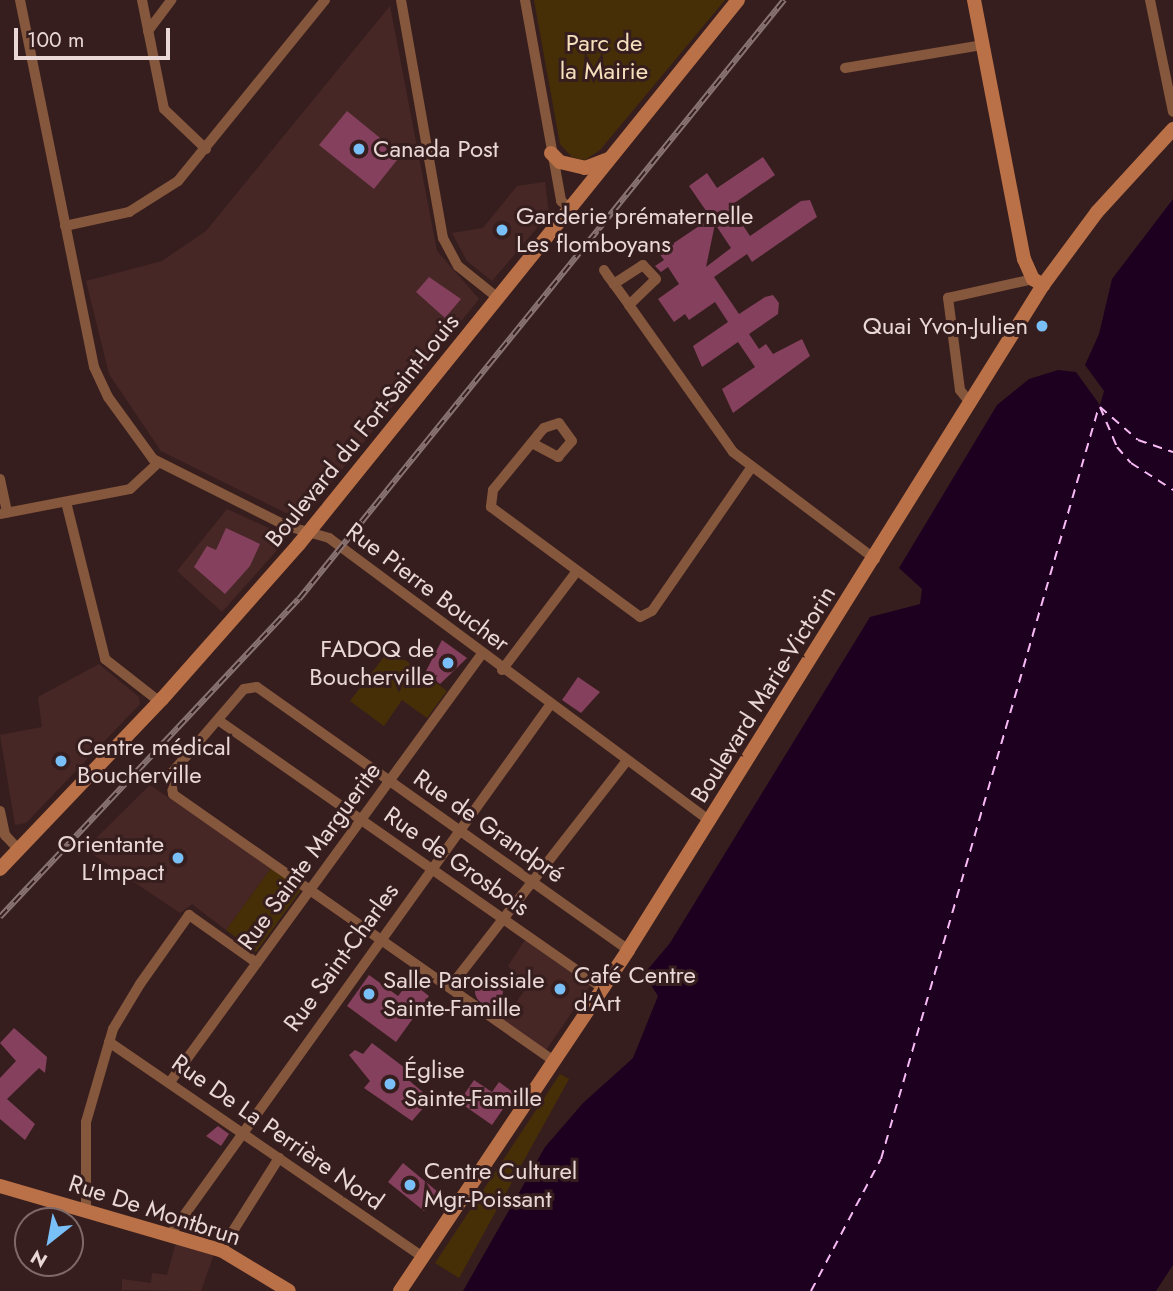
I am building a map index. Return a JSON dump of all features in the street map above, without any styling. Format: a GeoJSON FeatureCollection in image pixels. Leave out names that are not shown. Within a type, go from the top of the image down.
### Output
{"type":"FeatureCollection","features":[{"type":"Feature","properties":{"kind":"street","name":"Rue Pierre Boucher"},"geometry":{"type":"LineString","coordinates":[[20,0],[94,367],[108,397],[158,463],[309,532],[329,538],[481,655],[710,821]]}},
{"type":"Feature","properties":{"kind":"street"},"geometry":{"type":"LineString","coordinates":[[142,0],[164,109],[206,149]]}},
{"type":"Feature","properties":{"kind":"street"},"geometry":{"type":"LineString","coordinates":[[148,31],[171,0]]}},
{"type":"Feature","properties":{"kind":"street"},"geometry":{"type":"LineString","coordinates":[[65,226],[142,206],[178,181],[325,0]]}},
{"type":"Feature","properties":{"kind":"street"},"geometry":{"type":"LineString","coordinates":[[401,0],[443,238],[458,266],[498,298]]}},
{"type":"Feature","properties":{"kind":"street"},"geometry":{"type":"LineString","coordinates":[[526,0],[561,201],[571,209]]}},
{"type":"Feature","properties":{"kind":"street","name":"Boulevard du Fort-Saint-Louis"},"geometry":{"type":"LineString","coordinates":[[0,869],[160,702],[309,532],[738,0]]}},
{"type":"Feature","properties":{"kind":"street"},"geometry":{"type":"LineString","coordinates":[[971,404],[960,390],[948,298],[1038,282],[974,0]]}},
{"type":"Feature","properties":{"kind":"street"},"geometry":{"type":"LineString","coordinates":[[1150,0],[1173,111]]}},
{"type":"Feature","properties":{"kind":"street"},"geometry":{"type":"LineString","coordinates":[[845,68],[983,45]]}},
{"type":"Feature","properties":{"kind":"street","name":"Boulevard Marie-Victorin"},"geometry":{"type":"LineString","coordinates":[[400,1291],[603,989],[710,821],[971,404],[1038,282],[1173,129]]}},
{"type":"Feature","properties":{"kind":"street"},"geometry":{"type":"LineString","coordinates":[[551,153],[560,162],[585,168],[612,157]]}},
{"type":"Feature","properties":{"kind":"street"},"geometry":{"type":"LineString","coordinates":[[614,284],[638,267],[651,269],[656,284],[629,305]]}},
{"type":"Feature","properties":{"kind":"street"},"geometry":{"type":"LineString","coordinates":[[604,270],[708,424],[751,468],[875,559]]}},
{"type":"Feature","properties":{"kind":"street"},"geometry":{"type":"LineString","coordinates":[[532,443],[489,501],[497,514],[640,617],[652,611],[751,468]]}},
{"type":"Feature","properties":{"kind":"street"},"geometry":{"type":"LineString","coordinates":[[0,479],[3,513],[130,489],[158,463]]}},
{"type":"Feature","properties":{"kind":"street"},"geometry":{"type":"LineString","coordinates":[[66,502],[105,659],[160,702]]}},
{"type":"Feature","properties":{"kind":"street"},"geometry":{"type":"LineString","coordinates":[[502,670],[576,572]]}},
{"type":"Feature","properties":{"kind":"street","name":"Rue Sainte Marguerite"},"geometry":{"type":"LineString","coordinates":[[170,1082],[481,655]]}},
{"type":"Feature","properties":{"kind":"street","name":"Rue de Grandpré"},"geometry":{"type":"LineString","coordinates":[[218,720],[244,689],[257,687],[628,950]]}},
{"type":"Feature","properties":{"kind":"street","name":"Rue Saint-Charles"},"geometry":{"type":"LineString","coordinates":[[170,1235],[240,1131],[550,705]]}},
{"type":"Feature","properties":{"kind":"street"},"geometry":{"type":"LineString","coordinates":[[218,720],[170,775],[173,794],[554,1061]]}},
{"type":"Feature","properties":{"kind":"street","name":"Rue de Grosbois"},"geometry":{"type":"LineString","coordinates":[[218,720],[603,989]]}},
{"type":"Feature","properties":{"kind":"street"},"geometry":{"type":"LineString","coordinates":[[450,987],[626,762]]}},
{"type":"Feature","properties":{"kind":"street"},"geometry":{"type":"LineString","coordinates":[[0,811],[5,835],[19,850]]}},
{"type":"Feature","properties":{"kind":"street"},"geometry":{"type":"LineString","coordinates":[[86,1211],[85,1133],[109,1042],[123,1009],[187,916],[257,963]]}},
{"type":"Feature","properties":{"kind":"street","name":"Rue De La Perrière Nord"},"geometry":{"type":"LineString","coordinates":[[109,1042],[423,1257]]}},
{"type":"Feature","properties":{"kind":"street"},"geometry":{"type":"LineString","coordinates":[[221,1250],[279,1158]]}},
{"type":"Feature","properties":{"kind":"street","name":"Rue De Montbrun"},"geometry":{"type":"LineString","coordinates":[[0,1186],[221,1250],[289,1291]]}},
{"type":"Feature","properties":{"kind":"shaded area"},"geometry":{"type":"Polygon","coordinates":[[[390,6],[437,251],[479,299],[306,514],[294,517],[161,451],[109,374],[86,281],[162,261],[206,231],[390,6]]]}},
{"type":"Feature","properties":{"kind":"shaded area","name":"Garderie prématernelle Les flomboyans"},"geometry":{"type":"Polygon","coordinates":[[[545,182],[549,214],[492,281],[467,261],[452,233],[483,228],[517,186],[545,182]]]}},
{"type":"Feature","properties":{"kind":"shaded area"},"geometry":{"type":"Polygon","coordinates":[[[1173,199],[1173,1265],[1156,1291],[463,1291],[545,1147],[583,1103],[633,1058],[658,996],[644,974],[670,943],[870,617],[920,604],[922,589],[899,568],[997,405],[1029,379],[1058,370],[1076,372],[1100,405],[1104,391],[1085,365],[1099,334],[1112,279],[1173,199]]]}},
{"type":"Feature","properties":{"kind":"shaded area"},"geometry":{"type":"Polygon","coordinates":[[[227,509],[280,533],[285,541],[222,612],[177,571],[227,509]]]}},
{"type":"Feature","properties":{"kind":"shaded area"},"geometry":{"type":"Polygon","coordinates":[[[99,664],[139,697],[140,704],[26,823],[15,825],[0,735],[42,727],[38,697],[99,664]]]}},
{"type":"Feature","properties":{"kind":"shaded area","name":"Orientante L'Impact"},"geometry":{"type":"Polygon","coordinates":[[[150,785],[271,868],[226,930],[192,904],[180,913],[85,849],[150,785]]]}},
{"type":"Feature","properties":{"kind":"shaded area"},"geometry":{"type":"Polygon","coordinates":[[[525,940],[590,986],[546,1050],[503,1020],[528,986],[508,966],[525,940]]]}},
{"type":"Feature","properties":{"kind":"shaded area"},"geometry":{"type":"Polygon","coordinates":[[[176,1243],[214,1254],[201,1291],[122,1290],[122,1279],[151,1283],[152,1273],[167,1275],[176,1243]]]}},
{"type":"Feature","properties":{"kind":"green space","name":"Parc de la Mairie"},"geometry":{"type":"Polygon","coordinates":[[[534,0],[725,0],[600,150],[585,160],[572,157],[560,144],[534,0]]]}},
{"type":"Feature","properties":{"kind":"green space"},"geometry":{"type":"Polygon","coordinates":[[[390,649],[447,691],[427,718],[402,700],[384,726],[350,701],[390,649]]]}},
{"type":"Feature","properties":{"kind":"green space"},"geometry":{"type":"Polygon","coordinates":[[[271,868],[301,890],[256,952],[226,930],[271,868]]]}},
{"type":"Feature","properties":{"kind":"green space"},"geometry":{"type":"Polygon","coordinates":[[[560,1074],[569,1079],[459,1278],[435,1263],[560,1074]]]}},
{"type":"Feature","properties":{"kind":"building","name":"Canada Post"},"geometry":{"type":"Polygon","coordinates":[[[347,111],[401,155],[374,189],[319,145],[347,111]]]}},
{"type":"Feature","properties":{"kind":"building"},"geometry":{"type":"Polygon","coordinates":[[[763,157],[775,175],[730,206],[750,236],[801,201],[810,200],[817,217],[752,262],[747,254],[714,277],[739,314],[765,297],[773,295],[779,303],[778,314],[749,334],[759,349],[766,344],[773,354],[802,339],[810,356],[733,413],[722,389],[755,367],[738,342],[702,367],[693,346],[728,322],[715,302],[689,320],[685,314],[674,322],[658,299],[679,284],[668,267],[661,272],[655,266],[664,260],[659,253],[711,218],[689,186],[707,173],[717,188],[763,157]],[[715,224],[706,267],[731,248],[715,224]]]}},
{"type":"Feature","properties":{"kind":"building"},"geometry":{"type":"Polygon","coordinates":[[[429,277],[461,299],[445,318],[416,292],[429,277]]]}},
{"type":"Feature","properties":{"kind":"building"},"geometry":{"type":"Polygon","coordinates":[[[226,528],[260,544],[250,566],[225,594],[194,567],[207,546],[216,550],[226,528]]]}},
{"type":"Feature","properties":{"kind":"building","name":"FADOQ de Boucherville"},"geometry":{"type":"Polygon","coordinates":[[[442,640],[467,658],[440,684],[425,673],[442,640]]]}},
{"type":"Feature","properties":{"kind":"building"},"geometry":{"type":"Polygon","coordinates":[[[578,677],[600,692],[581,713],[562,700],[578,677]]]}},
{"type":"Feature","properties":{"kind":"building"},"geometry":{"type":"Polygon","coordinates":[[[369,975],[398,996],[410,981],[429,996],[396,1042],[347,1006],[369,975]]]}},
{"type":"Feature","properties":{"kind":"building"},"geometry":{"type":"Polygon","coordinates":[[[489,977],[499,981],[503,991],[499,1001],[489,1005],[479,1001],[475,991],[479,981],[489,977]]]}},
{"type":"Feature","properties":{"kind":"building"},"geometry":{"type":"Polygon","coordinates":[[[14,1028],[47,1057],[45,1073],[39,1068],[7,1099],[35,1124],[25,1140],[0,1119],[0,1078],[16,1061],[0,1043],[14,1028]]]}},
{"type":"Feature","properties":{"kind":"building","name":"Église Sainte-Famille"},"geometry":{"type":"Polygon","coordinates":[[[372,1043],[409,1071],[405,1077],[431,1099],[412,1121],[364,1088],[370,1081],[349,1055],[355,1050],[363,1054],[372,1043]]]}},
{"type":"Feature","properties":{"kind":"building"},"geometry":{"type":"Polygon","coordinates":[[[474,1080],[492,1092],[499,1082],[514,1093],[492,1125],[459,1102],[474,1080]]]}},
{"type":"Feature","properties":{"kind":"building"},"geometry":{"type":"Polygon","coordinates":[[[218,1126],[229,1134],[221,1146],[206,1136],[218,1126]]]}},
{"type":"Feature","properties":{"kind":"building","name":"Centre Culturel Mgr-Poissant"},"geometry":{"type":"Polygon","coordinates":[[[403,1163],[438,1192],[424,1211],[388,1182],[403,1163]]]}},
{"type":"Feature","properties":{"kind":"ferry route"},"geometry":{"type":"LineString","coordinates":[[811,1291],[881,1159],[1099,406]]}},
{"type":"Feature","properties":{"kind":"ferry route"},"geometry":{"type":"LineString","coordinates":[[1100,407],[1117,447],[1131,463],[1173,490]]}},
{"type":"Feature","properties":{"kind":"ferry route"},"geometry":{"type":"LineString","coordinates":[[1100,407],[1138,440],[1173,452]]}},
{"type":"Feature","properties":{"kind":"railway"},"geometry":{"type":"LineString","coordinates":[[0,917],[299,599],[784,0]]}},
{"type":"Feature","properties":{"kind":"place","name":"Canada Post"},"geometry":{"type":"Point","coordinates":[359,149]}},
{"type":"Feature","properties":{"kind":"place","name":"Garderie prématernelle Les flomboyans"},"geometry":{"type":"Point","coordinates":[502,230]}},
{"type":"Feature","properties":{"kind":"place","name":"Quai Yvon-Julien"},"geometry":{"type":"Point","coordinates":[1042,326]}},
{"type":"Feature","properties":{"kind":"place","name":"FADOQ de Boucherville"},"geometry":{"type":"Point","coordinates":[448,663]}},
{"type":"Feature","properties":{"kind":"place","name":"Centre médical Boucherville"},"geometry":{"type":"Point","coordinates":[61,761]}},
{"type":"Feature","properties":{"kind":"place","name":"Orientante L'Impact"},"geometry":{"type":"Point","coordinates":[178,858]}},
{"type":"Feature","properties":{"kind":"place","name":"Café Centre d’Art"},"geometry":{"type":"Point","coordinates":[560,989]}},
{"type":"Feature","properties":{"kind":"place","name":"Salle Paroissiale Sainte-Famille"},"geometry":{"type":"Point","coordinates":[369,994]}},
{"type":"Feature","properties":{"kind":"place","name":"Église Sainte-Famille"},"geometry":{"type":"Point","coordinates":[390,1084]}},
{"type":"Feature","properties":{"kind":"place","name":"Centre Culturel Mgr-Poissant"},"geometry":{"type":"Point","coordinates":[410,1185]}}]}
